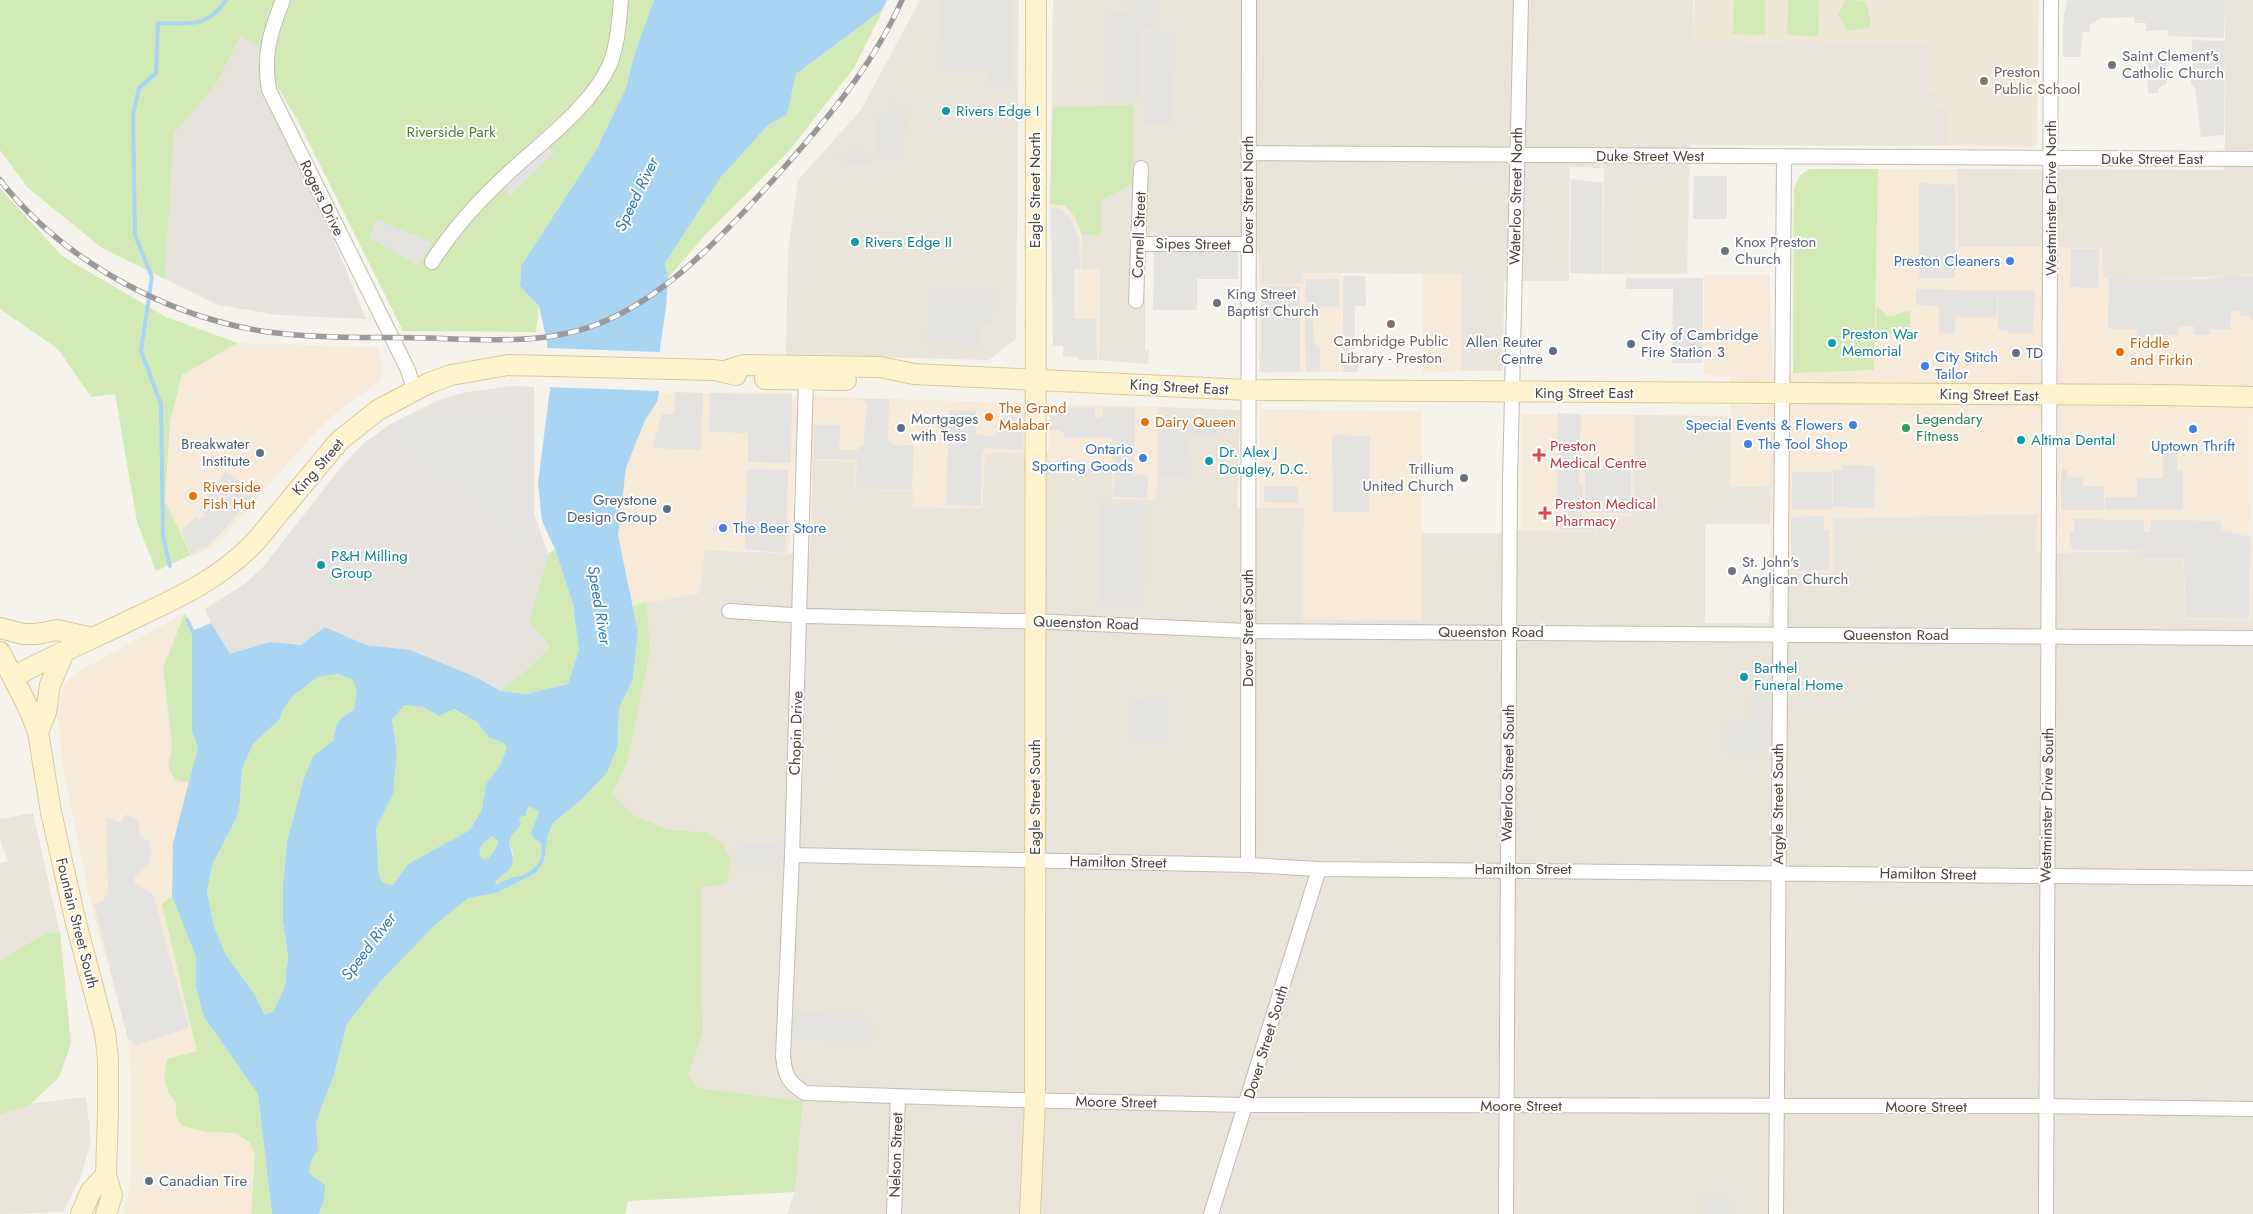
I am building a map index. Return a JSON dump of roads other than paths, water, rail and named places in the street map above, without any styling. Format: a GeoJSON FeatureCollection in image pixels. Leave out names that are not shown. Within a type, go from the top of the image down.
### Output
{"type":"FeatureCollection","features":[{"type":"Feature","properties":{"kind":"main road","name":"Eagle Street North"},"geometry":{"type":"LineString","coordinates":[[1036,0],[1036,380]]}},
{"type":"Feature","properties":{"kind":"main road","name":"King Street"},"geometry":{"type":"LineString","coordinates":[[13,677],[195,590],[228,567],[256,541],[339,441],[378,410],[414,390],[452,375],[508,365],[662,369]]}},
{"type":"Feature","properties":{"kind":"main road","name":"King Street East"},"geometry":{"type":"LineString","coordinates":[[724,371],[744,365],[880,367],[914,374],[1248,390],[2253,397]]}},
{"type":"Feature","properties":{"kind":"main road","name":"King Street East"},"geometry":{"type":"LineString","coordinates":[[662,369],[724,371],[743,378],[806,380],[877,380],[914,374]]}},
{"type":"Feature","properties":{"kind":"main road","name":"Eagle Street South"},"geometry":{"type":"LineString","coordinates":[[1030,1214],[1035,1101],[1036,380]]}},
{"type":"Feature","properties":{"kind":"main road"},"geometry":{"type":"LineString","coordinates":[[0,628],[23,634],[36,634],[57,630],[93,638]]}},
{"type":"Feature","properties":{"kind":"main road","name":"Fountain Street South"},"geometry":{"type":"LineString","coordinates":[[0,652],[38,732],[51,812],[75,919],[105,1033],[108,1059],[106,1175],[112,1195],[106,1214]]}},
{"type":"Feature","properties":{"kind":"main road"},"geometry":{"type":"LineString","coordinates":[[38,732],[46,712],[50,685],[64,652]]}},
{"type":"Feature","properties":{"kind":"main road"},"geometry":{"type":"LineString","coordinates":[[81,1214],[91,1191],[106,1175]]}},
{"type":"Feature","properties":{"kind":"street","name":"Rogers Drive"},"geometry":{"type":"LineString","coordinates":[[283,0],[267,47],[266,70],[269,90],[408,370],[414,390]]}},
{"type":"Feature","properties":{"kind":"street"},"geometry":{"type":"LineString","coordinates":[[432,262],[466,216],[498,182],[569,117],[591,93],[609,65],[618,39],[621,0]]}},
{"type":"Feature","properties":{"kind":"street","name":"Dover Street North"},"geometry":{"type":"LineString","coordinates":[[1248,390],[1249,0]]}},
{"type":"Feature","properties":{"kind":"street","name":"Waterloo Street North"},"geometry":{"type":"LineString","coordinates":[[1512,392],[1521,0]]}},
{"type":"Feature","properties":{"kind":"street","name":"Westminster Drive North"},"geometry":{"type":"LineString","coordinates":[[2049,396],[2051,376],[2051,0]]}},
{"type":"Feature","properties":{"kind":"street","name":"Duke Street West"},"geometry":{"type":"LineString","coordinates":[[1248,153],[2051,158]]}},
{"type":"Feature","properties":{"kind":"street","name":"Argyle Street South"},"geometry":{"type":"LineString","coordinates":[[1776,1214],[1778,1107],[1777,872],[1784,157]]}},
{"type":"Feature","properties":{"kind":"street","name":"Duke Street East"},"geometry":{"type":"LineString","coordinates":[[2051,158],[2253,159]]}},
{"type":"Feature","properties":{"kind":"street","name":"Cornell Street"},"geometry":{"type":"LineString","coordinates":[[1136,301],[1141,168]]}},
{"type":"Feature","properties":{"kind":"street","name":"Sipes Street"},"geometry":{"type":"LineString","coordinates":[[1139,244],[1248,244]]}},
{"type":"Feature","properties":{"kind":"street","name":"Chopin Drive"},"geometry":{"type":"LineString","coordinates":[[792,1084],[785,1071],[783,1056],[792,855],[806,380]]}},
{"type":"Feature","properties":{"kind":"street","name":"Dover Street South"},"geometry":{"type":"LineString","coordinates":[[1248,390],[1248,865]]}},
{"type":"Feature","properties":{"kind":"street","name":"Waterloo Street South"},"geometry":{"type":"LineString","coordinates":[[1506,1214],[1508,1106],[1507,869],[1512,392]]}},
{"type":"Feature","properties":{"kind":"street","name":"Westminster Drive South"},"geometry":{"type":"LineString","coordinates":[[2046,1214],[2049,396]]}},
{"type":"Feature","properties":{"kind":"street","name":"Queenston Road"},"geometry":{"type":"LineString","coordinates":[[729,611],[799,616],[1035,621],[1247,631],[2253,638]]}},
{"type":"Feature","properties":{"kind":"street","name":"Hamilton Street"},"geometry":{"type":"LineString","coordinates":[[792,855],[1248,865],[1319,869],[1507,869],[2253,878]]}},
{"type":"Feature","properties":{"kind":"street","name":"Dover Street South"},"geometry":{"type":"LineString","coordinates":[[1211,1214],[1319,869]]}},
{"type":"Feature","properties":{"kind":"street","name":"Moore Street"},"geometry":{"type":"LineString","coordinates":[[792,1084],[805,1093],[1035,1101],[1246,1105],[2047,1106],[2253,1109]]}},
{"type":"Feature","properties":{"kind":"street","name":"Nelson Street"},"geometry":{"type":"LineString","coordinates":[[894,1214],[898,1097]]}},
{"type":"Feature","properties":{"kind":"water","name":"Speed River"},"geometry":{"type":"Polygon","coordinates":[[[654,0],[887,0],[882,10],[796,74],[787,115],[769,124],[721,177],[665,263],[668,278],[660,349],[659,393],[657,402],[645,420],[626,468],[618,535],[638,632],[633,679],[619,708],[618,745],[607,773],[582,799],[553,823],[548,834],[544,862],[536,873],[497,893],[468,898],[434,926],[379,983],[347,1024],[334,1075],[316,1122],[318,1149],[310,1163],[309,1174],[325,1185],[324,1199],[319,1214],[272,1214],[258,1094],[204,1017],[196,988],[196,957],[172,896],[173,843],[198,748],[192,731],[192,631],[211,623],[230,654],[269,642],[301,645],[325,627],[366,645],[410,650],[478,678],[500,691],[527,694],[568,684],[579,650],[573,604],[555,549],[542,521],[538,483],[550,389],[547,342],[539,306],[520,286],[521,266],[595,152],[626,88],[635,52],[654,0]],[[338,674],[318,677],[294,695],[284,708],[279,720],[253,744],[242,769],[237,817],[213,863],[207,891],[214,927],[226,955],[255,995],[264,1014],[273,1012],[285,986],[288,957],[283,922],[283,885],[287,842],[303,781],[313,756],[334,740],[339,721],[354,710],[357,692],[353,680],[338,674]],[[404,705],[392,720],[397,753],[393,794],[376,828],[379,876],[383,883],[393,885],[408,864],[470,830],[482,809],[486,784],[500,765],[507,748],[503,742],[489,738],[477,722],[454,709],[439,716],[423,707],[404,705]],[[530,806],[526,811],[526,816],[522,816],[519,819],[521,824],[510,840],[513,858],[512,865],[495,882],[496,885],[530,871],[537,865],[541,857],[540,842],[534,839],[531,833],[539,812],[530,806]],[[493,836],[484,842],[480,850],[480,857],[485,860],[493,852],[498,841],[493,836]]]}},
{"type":"Feature","properties":{"kind":"waterway"},"geometry":{"type":"LineString","coordinates":[[170,566],[163,536],[161,404],[141,351],[152,277],[135,235],[133,114],[139,88],[156,73],[158,23],[188,23],[204,20],[219,9],[226,0]]}},
{"type":"Feature","properties":{"kind":"waterway"},"geometry":{"type":"LineString","coordinates":[[187,620],[194,634]]}},
{"type":"Feature","properties":{"kind":"railway"},"geometry":{"type":"LineString","coordinates":[[0,180],[25,209],[54,236],[86,260],[120,281],[155,299],[192,313],[230,324],[268,332],[308,336],[498,340],[545,337],[568,333],[590,327],[635,306],[679,274],[719,237],[757,198],[845,94],[876,49],[902,0]]}},
{"type":"Feature","properties":{"kind":"place","name":"Saint Clement's Catholic Church"},"geometry":{"type":"Point","coordinates":[2112,65]}},
{"type":"Feature","properties":{"kind":"place","name":"Preston Public School"},"geometry":{"type":"Point","coordinates":[1984,81]}},
{"type":"Feature","properties":{"kind":"place","name":"Rivers Edge I"},"geometry":{"type":"Point","coordinates":[946,111]}},
{"type":"Feature","properties":{"kind":"place","name":"Rivers Edge II"},"geometry":{"type":"Point","coordinates":[855,242]}},
{"type":"Feature","properties":{"kind":"place","name":"Knox Preston Church"},"geometry":{"type":"Point","coordinates":[1725,251]}},
{"type":"Feature","properties":{"kind":"place","name":"Preston Cleaners"},"geometry":{"type":"Point","coordinates":[2010,261]}},
{"type":"Feature","properties":{"kind":"place","name":"King Street Baptist Church"},"geometry":{"type":"Point","coordinates":[1217,303]}},
{"type":"Feature","properties":{"kind":"place","name":"Cambridge Public Library - Preston"},"geometry":{"type":"Point","coordinates":[1391,324]}},
{"type":"Feature","properties":{"kind":"place","name":"Preston War Memorial"},"geometry":{"type":"Point","coordinates":[1832,343]}},
{"type":"Feature","properties":{"kind":"place","name":"City of Cambridge Fire Station 3"},"geometry":{"type":"Point","coordinates":[1631,344]}},
{"type":"Feature","properties":{"kind":"place","name":"Allen Reuter Centre"},"geometry":{"type":"Point","coordinates":[1553,351]}},
{"type":"Feature","properties":{"kind":"place","name":"Fiddle and Firkin"},"geometry":{"type":"Point","coordinates":[2120,352]}},
{"type":"Feature","properties":{"kind":"place","name":"TD"},"geometry":{"type":"Point","coordinates":[2016,353]}},
{"type":"Feature","properties":{"kind":"place","name":"City Stitch Tailor"},"geometry":{"type":"Point","coordinates":[1925,366]}},
{"type":"Feature","properties":{"kind":"place","name":"The Grand Malabar"},"geometry":{"type":"Point","coordinates":[989,417]}},
{"type":"Feature","properties":{"kind":"place","name":"Dairy Queen"},"geometry":{"type":"Point","coordinates":[1145,422]}},
{"type":"Feature","properties":{"kind":"place","name":"Special Events & Flowers"},"geometry":{"type":"Point","coordinates":[1853,425]}},
{"type":"Feature","properties":{"kind":"place","name":"Mortgages with Tess"},"geometry":{"type":"Point","coordinates":[901,428]}},
{"type":"Feature","properties":{"kind":"place","name":"Legendary Fitness"},"geometry":{"type":"Point","coordinates":[1906,428]}},
{"type":"Feature","properties":{"kind":"place","name":"Uptown Thrift"},"geometry":{"type":"Point","coordinates":[2193,429]}},
{"type":"Feature","properties":{"kind":"place","name":"Altima Dental"},"geometry":{"type":"Point","coordinates":[2021,440]}},
{"type":"Feature","properties":{"kind":"place","name":"The Tool Shop"},"geometry":{"type":"Point","coordinates":[1748,444]}},
{"type":"Feature","properties":{"kind":"place","name":"Breakwater Institute"},"geometry":{"type":"Point","coordinates":[260,453]}},
{"type":"Feature","properties":{"kind":"place","name":"Preston Medical Centre"},"geometry":{"type":"Point","coordinates":[1539,455]}},
{"type":"Feature","properties":{"kind":"place","name":"Ontario Sporting Goods"},"geometry":{"type":"Point","coordinates":[1143,458]}},
{"type":"Feature","properties":{"kind":"place","name":"Dr. Alex J Dougley, D.C."},"geometry":{"type":"Point","coordinates":[1209,461]}},
{"type":"Feature","properties":{"kind":"place","name":"Trillium United Church"},"geometry":{"type":"Point","coordinates":[1464,478]}},
{"type":"Feature","properties":{"kind":"place","name":"Riverside Fish Hut"},"geometry":{"type":"Point","coordinates":[193,496]}},
{"type":"Feature","properties":{"kind":"place","name":"Greystone Design Group"},"geometry":{"type":"Point","coordinates":[667,509]}},
{"type":"Feature","properties":{"kind":"place","name":"Preston Medical Pharmacy"},"geometry":{"type":"Point","coordinates":[1545,513]}},
{"type":"Feature","properties":{"kind":"place","name":"The Beer Store"},"geometry":{"type":"Point","coordinates":[723,528]}},
{"type":"Feature","properties":{"kind":"place","name":"P&H Milling Group"},"geometry":{"type":"Point","coordinates":[321,565]}},
{"type":"Feature","properties":{"kind":"place","name":"St. John's Anglican Church"},"geometry":{"type":"Point","coordinates":[1732,571]}},
{"type":"Feature","properties":{"kind":"place","name":"Barthel Funeral Home"},"geometry":{"type":"Point","coordinates":[1744,677]}},
{"type":"Feature","properties":{"kind":"place","name":"Canadian Tire"},"geometry":{"type":"Point","coordinates":[149,1181]}},
{"type":"Feature","properties":{"kind":"park label","name":"Riverside Park"},"geometry":{"type":"Point","coordinates":[451,132]}}]}
